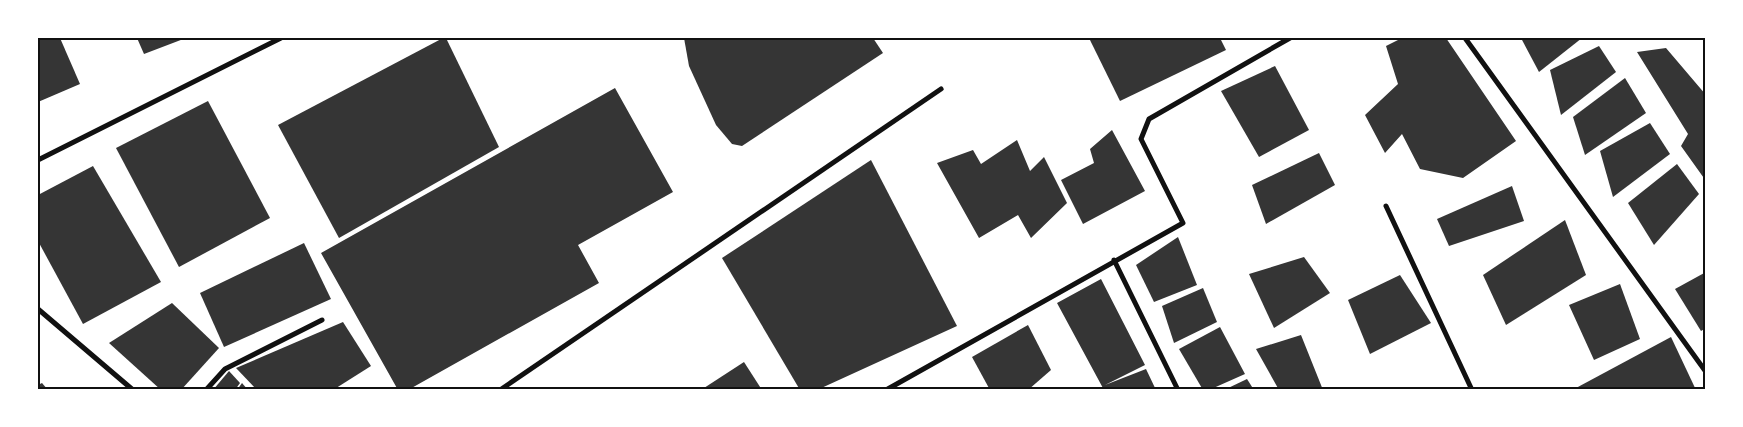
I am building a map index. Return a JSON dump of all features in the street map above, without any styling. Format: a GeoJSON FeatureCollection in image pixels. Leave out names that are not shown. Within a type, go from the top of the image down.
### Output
{"type":"FeatureCollection","features":[{"type":"Feature","properties":{"kind":"street"},"geometry":{"type":"LineString","coordinates":[[38,160],[281,38]]}},
{"type":"Feature","properties":{"kind":"street"},"geometry":{"type":"LineString","coordinates":[[886,390],[1114,260],[1183,223],[1141,139],[1149,119],[1290,38]]}},
{"type":"Feature","properties":{"kind":"street"},"geometry":{"type":"LineString","coordinates":[[1465,38],[1706,372]]}},
{"type":"Feature","properties":{"kind":"street"},"geometry":{"type":"LineString","coordinates":[[500,390],[941,89]]}},
{"type":"Feature","properties":{"kind":"street"},"geometry":{"type":"LineString","coordinates":[[1386,206],[1472,390]]}},
{"type":"Feature","properties":{"kind":"street"},"geometry":{"type":"LineString","coordinates":[[1114,260],[1178,390]]}},
{"type":"Feature","properties":{"kind":"street"},"geometry":{"type":"LineString","coordinates":[[38,309],[134,390]]}},
{"type":"Feature","properties":{"kind":"street"},"geometry":{"type":"LineString","coordinates":[[206,390],[225,369],[322,320]]}},
{"type":"Feature","properties":{"kind":"building"},"geometry":{"type":"Polygon","coordinates":[[[38,38],[60,38],[80,84],[38,102],[38,38]]]}},
{"type":"Feature","properties":{"kind":"building"},"geometry":{"type":"Polygon","coordinates":[[[137,38],[186,38],[144,54],[137,38]]]}},
{"type":"Feature","properties":{"kind":"building"},"geometry":{"type":"Polygon","coordinates":[[[446,38],[499,147],[339,238],[278,125],[446,38]]]}},
{"type":"Feature","properties":{"kind":"building"},"geometry":{"type":"Polygon","coordinates":[[[684,38],[873,38],[883,53],[742,146],[732,144],[716,125],[689,66],[684,38]]]}},
{"type":"Feature","properties":{"kind":"building"},"geometry":{"type":"Polygon","coordinates":[[[1089,38],[1220,38],[1226,50],[1120,101],[1089,38]]]}},
{"type":"Feature","properties":{"kind":"building"},"geometry":{"type":"Polygon","coordinates":[[[1402,38],[1446,38],[1516,141],[1463,178],[1420,169],[1402,134],[1385,153],[1365,115],[1398,84],[1386,46],[1402,38]]]}},
{"type":"Feature","properties":{"kind":"building"},"geometry":{"type":"Polygon","coordinates":[[[1521,38],[1582,38],[1539,72],[1521,38]]]}},
{"type":"Feature","properties":{"kind":"building"},"geometry":{"type":"Polygon","coordinates":[[[1599,46],[1616,72],[1561,115],[1550,70],[1599,46]]]}},
{"type":"Feature","properties":{"kind":"building"},"geometry":{"type":"Polygon","coordinates":[[[1666,48],[1706,95],[1706,181],[1681,146],[1688,134],[1637,52],[1666,48]]]}},
{"type":"Feature","properties":{"kind":"building"},"geometry":{"type":"Polygon","coordinates":[[[1275,66],[1309,130],[1259,157],[1221,91],[1275,66]]]}},
{"type":"Feature","properties":{"kind":"building"},"geometry":{"type":"Polygon","coordinates":[[[1625,78],[1646,113],[1585,155],[1573,117],[1625,78]]]}},
{"type":"Feature","properties":{"kind":"building"},"geometry":{"type":"Polygon","coordinates":[[[615,88],[673,192],[578,245],[599,283],[408,390],[398,390],[321,253],[615,88]]]}},
{"type":"Feature","properties":{"kind":"building"},"geometry":{"type":"Polygon","coordinates":[[[208,101],[270,218],[179,267],[116,148],[208,101]]]}},
{"type":"Feature","properties":{"kind":"building"},"geometry":{"type":"Polygon","coordinates":[[[1650,123],[1670,154],[1613,197],[1600,151],[1650,123]]]}},
{"type":"Feature","properties":{"kind":"building"},"geometry":{"type":"Polygon","coordinates":[[[1112,130],[1145,191],[1083,224],[1061,180],[1094,163],[1090,149],[1112,130]]]}},
{"type":"Feature","properties":{"kind":"building"},"geometry":{"type":"Polygon","coordinates":[[[1017,140],[1030,171],[1044,157],[1067,203],[1031,238],[1018,215],[979,238],[937,163],[973,150],[981,164],[1017,140]]]}},
{"type":"Feature","properties":{"kind":"building"},"geometry":{"type":"Polygon","coordinates":[[[1319,153],[1335,185],[1266,224],[1252,185],[1319,153]]]}},
{"type":"Feature","properties":{"kind":"building"},"geometry":{"type":"Polygon","coordinates":[[[871,160],[957,326],[817,390],[800,390],[722,258],[871,160]]]}},
{"type":"Feature","properties":{"kind":"building"},"geometry":{"type":"Polygon","coordinates":[[[1677,164],[1699,194],[1654,245],[1628,203],[1677,164]]]}},
{"type":"Feature","properties":{"kind":"building"},"geometry":{"type":"Polygon","coordinates":[[[93,166],[161,282],[83,324],[38,241],[38,195],[93,166]]]}},
{"type":"Feature","properties":{"kind":"building"},"geometry":{"type":"Polygon","coordinates":[[[1512,186],[1524,221],[1449,246],[1437,219],[1512,186]]]}},
{"type":"Feature","properties":{"kind":"building"},"geometry":{"type":"Polygon","coordinates":[[[1565,220],[1586,275],[1506,325],[1483,275],[1565,220]]]}},
{"type":"Feature","properties":{"kind":"building"},"geometry":{"type":"Polygon","coordinates":[[[1178,237],[1197,285],[1154,302],[1136,265],[1178,237]]]}},
{"type":"Feature","properties":{"kind":"building"},"geometry":{"type":"Polygon","coordinates":[[[304,243],[331,299],[224,347],[200,293],[304,243]]]}},
{"type":"Feature","properties":{"kind":"building"},"geometry":{"type":"Polygon","coordinates":[[[1304,257],[1330,293],[1274,328],[1249,274],[1304,257]]]}},
{"type":"Feature","properties":{"kind":"building"},"geometry":{"type":"Polygon","coordinates":[[[1706,272],[1706,328],[1701,331],[1675,289],[1706,272]]]}},
{"type":"Feature","properties":{"kind":"building"},"geometry":{"type":"Polygon","coordinates":[[[1400,275],[1431,323],[1370,354],[1348,300],[1400,275]]]}},
{"type":"Feature","properties":{"kind":"building"},"geometry":{"type":"Polygon","coordinates":[[[1101,279],[1145,365],[1105,385],[1146,369],[1156,390],[1104,390],[1057,303],[1101,279]]]}},
{"type":"Feature","properties":{"kind":"building"},"geometry":{"type":"Polygon","coordinates":[[[1620,284],[1640,339],[1594,360],[1569,305],[1620,284]]]}},
{"type":"Feature","properties":{"kind":"building"},"geometry":{"type":"Polygon","coordinates":[[[1203,288],[1217,322],[1174,343],[1162,306],[1203,288]]]}},
{"type":"Feature","properties":{"kind":"building"},"geometry":{"type":"Polygon","coordinates":[[[172,303],[219,348],[181,390],[161,390],[109,343],[172,303]]]}},
{"type":"Feature","properties":{"kind":"building"},"geometry":{"type":"Polygon","coordinates":[[[343,322],[371,366],[333,390],[257,390],[236,368],[343,322]]]}},
{"type":"Feature","properties":{"kind":"building"},"geometry":{"type":"Polygon","coordinates":[[[1028,325],[1051,370],[1028,390],[990,390],[972,357],[1028,325]]]}},
{"type":"Feature","properties":{"kind":"building"},"geometry":{"type":"Polygon","coordinates":[[[1220,327],[1245,374],[1209,390],[1203,390],[1179,349],[1220,327]]]}},
{"type":"Feature","properties":{"kind":"building"},"geometry":{"type":"Polygon","coordinates":[[[1301,335],[1323,390],[1279,390],[1256,349],[1301,335]]]}},
{"type":"Feature","properties":{"kind":"building"},"geometry":{"type":"Polygon","coordinates":[[[1671,337],[1696,390],[1576,390],[1576,388],[1671,337]]]}},
{"type":"Feature","properties":{"kind":"building"},"geometry":{"type":"Polygon","coordinates":[[[744,362],[762,390],[706,390],[704,388],[744,362]]]}},
{"type":"Feature","properties":{"kind":"building"},"geometry":{"type":"Polygon","coordinates":[[[229,371],[240,383],[235,390],[213,390],[229,371]]]}},
{"type":"Feature","properties":{"kind":"building"},"geometry":{"type":"Polygon","coordinates":[[[1247,379],[1254,390],[1224,390],[1247,379]]]}},
{"type":"Feature","properties":{"kind":"building"},"geometry":{"type":"Polygon","coordinates":[[[42,383],[48,390],[38,390],[38,385],[42,383]]]}},
{"type":"Feature","properties":{"kind":"building"},"geometry":{"type":"Polygon","coordinates":[[[242,383],[248,390],[237,390],[242,383]]]}}]}
